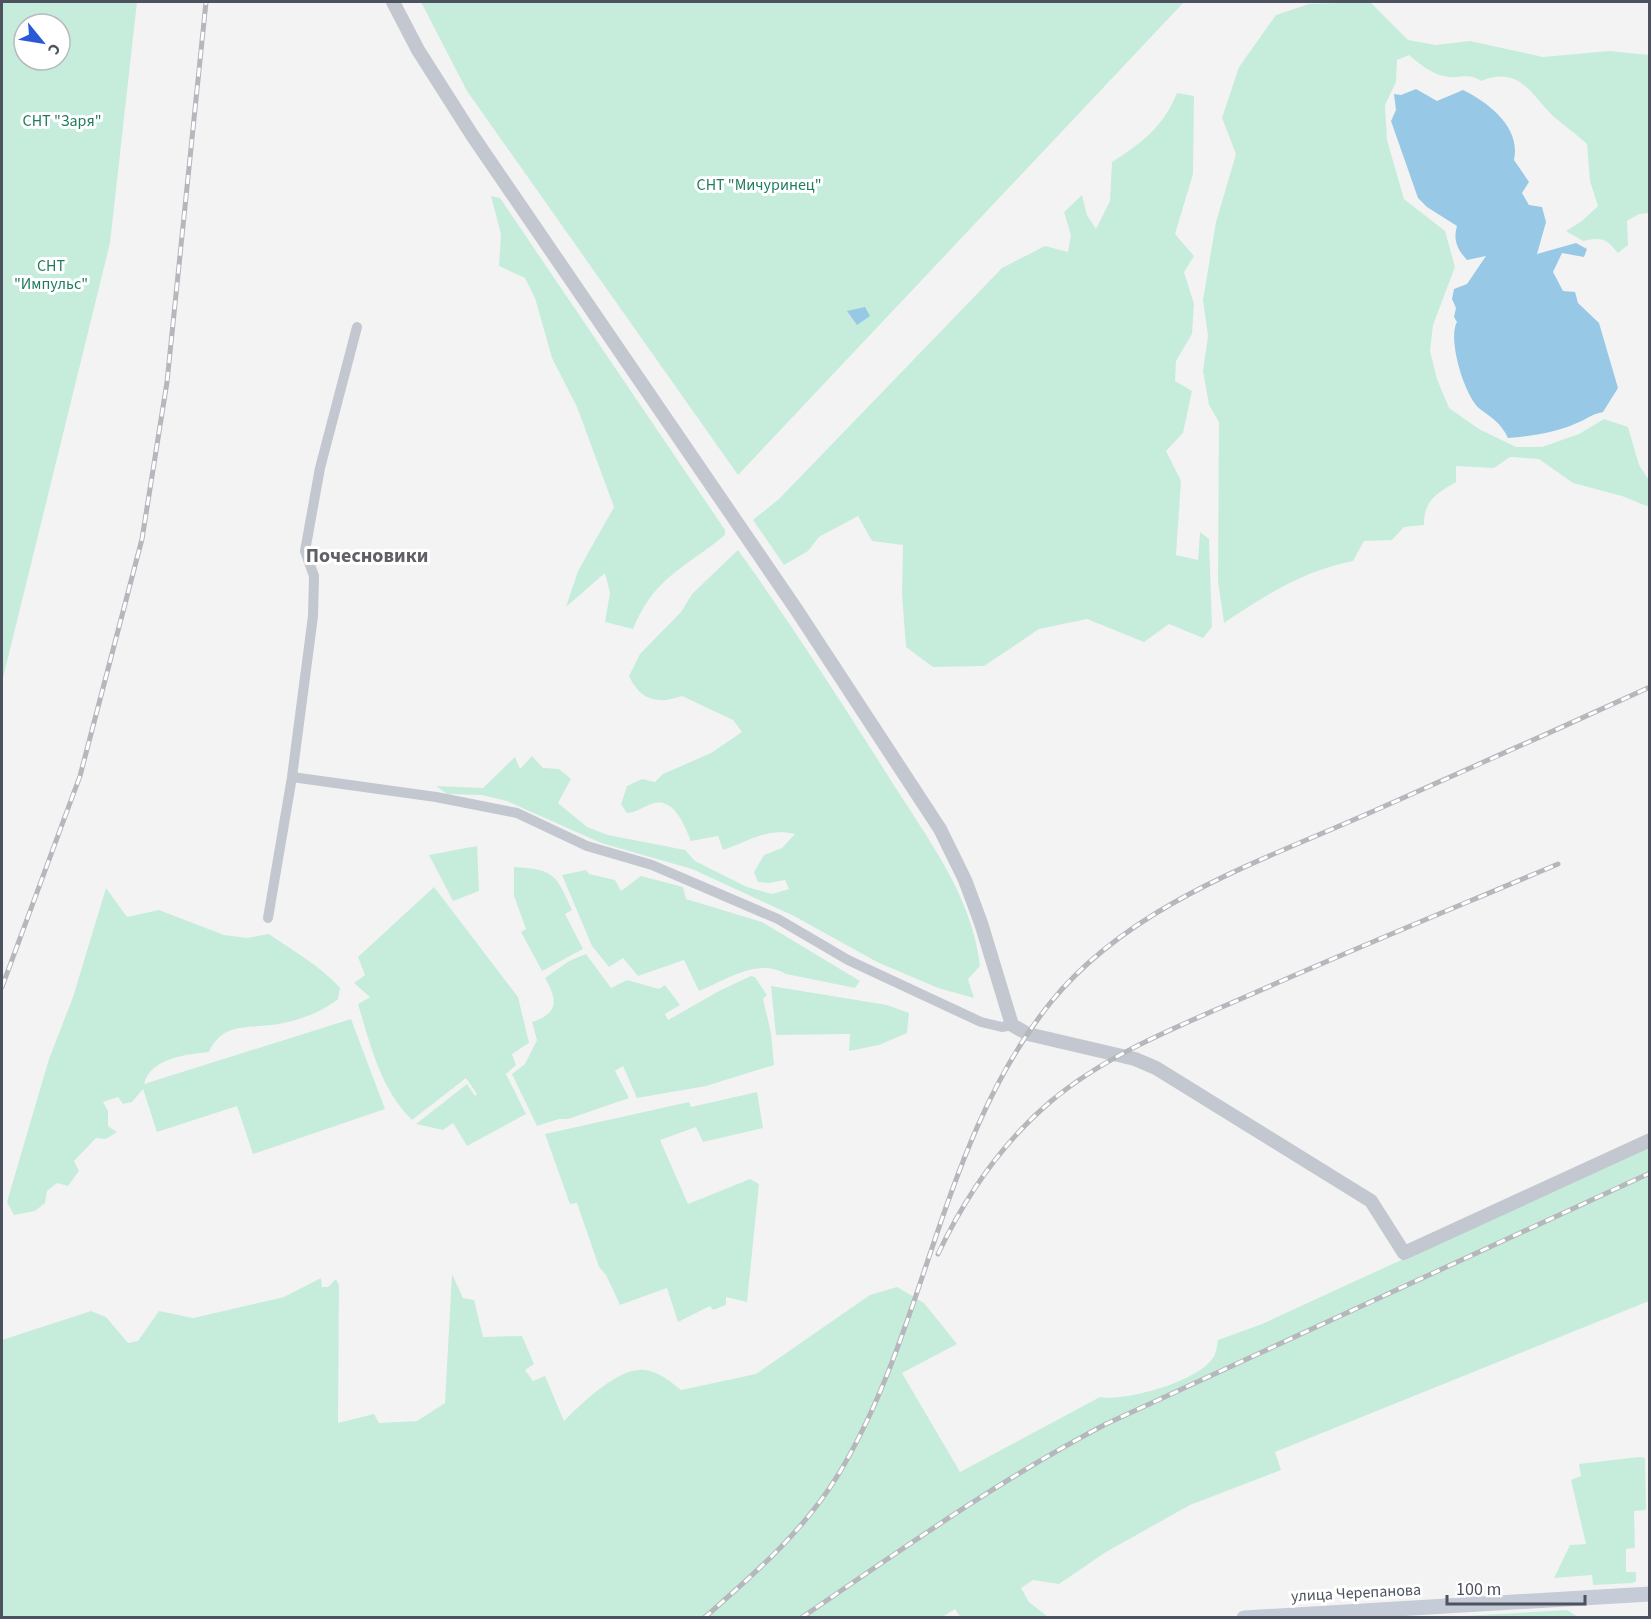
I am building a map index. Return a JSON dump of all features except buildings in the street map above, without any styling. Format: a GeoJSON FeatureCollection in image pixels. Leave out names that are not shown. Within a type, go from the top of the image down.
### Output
{"type":"FeatureCollection","features":[{"type":"Feature","properties":{"kind":"main road","name":"улица Черепанова"},"geometry":{"type":"LineString","coordinates":[[1244,1617],[1650,1594]]}},
{"type":"Feature","properties":{"kind":"street"},"geometry":{"type":"LineString","coordinates":[[393,2],[418,50],[472,135],[796,609],[940,829],[965,880],[981,923],[1012,1025]]}},
{"type":"Feature","properties":{"kind":"street"},"geometry":{"type":"LineString","coordinates":[[268,918],[292,777],[313,616],[314,576],[305,551],[320,468],[357,327]]}},
{"type":"Feature","properties":{"kind":"street"},"geometry":{"type":"LineString","coordinates":[[292,777],[436,797],[517,813],[587,846],[652,864],[778,919],[848,960],[981,1022],[1002,1027],[1012,1025],[1028,1034],[1135,1059],[1156,1068],[1371,1201],[1404,1252],[1650,1140]]}},
{"type":"Feature","properties":{"kind":"green space"},"geometry":{"type":"Polygon","coordinates":[[[2,2],[137,2],[110,243],[2,682],[2,2]]]}},
{"type":"Feature","properties":{"kind":"green space","name":"СНТ \"Мичуринец\""},"geometry":{"type":"Polygon","coordinates":[[[421,2],[1184,2],[738,475],[467,91],[421,2]]]}},
{"type":"Feature","properties":{"kind":"green space"},"geometry":{"type":"Polygon","coordinates":[[[1370,2],[1408,40],[1436,45],[1470,41],[1543,57],[1609,51],[1649,55],[1649,213],[1639,214],[1627,221],[1628,245],[1618,253],[1603,240],[1583,241],[1566,231],[1582,221],[1598,206],[1590,181],[1587,144],[1554,117],[1523,84],[1505,77],[1494,77],[1481,81],[1469,76],[1442,76],[1427,69],[1409,55],[1397,60],[1396,82],[1385,105],[1387,140],[1404,199],[1445,231],[1455,267],[1433,325],[1430,351],[1437,379],[1449,408],[1479,429],[1516,447],[1542,447],[1579,434],[1604,419],[1628,427],[1639,465],[1649,480],[1649,507],[1622,496],[1573,483],[1539,459],[1510,457],[1494,468],[1456,466],[1456,482],[1432,499],[1426,509],[1424,525],[1404,527],[1392,540],[1364,541],[1353,561],[1302,577],[1254,603],[1224,623],[1218,581],[1219,422],[1209,405],[1203,371],[1208,336],[1203,300],[1216,222],[1236,154],[1222,118],[1239,67],[1276,15],[1309,4],[1370,2]]]}},
{"type":"Feature","properties":{"kind":"green space"},"geometry":{"type":"Polygon","coordinates":[[[1177,93],[1194,96],[1193,174],[1175,234],[1194,256],[1184,272],[1194,304],[1192,334],[1176,361],[1175,381],[1192,391],[1183,433],[1166,451],[1181,481],[1176,555],[1198,560],[1200,532],[1209,539],[1212,627],[1203,638],[1169,624],[1144,642],[1087,619],[1039,629],[984,666],[933,667],[906,647],[902,594],[903,545],[872,541],[858,516],[819,537],[808,551],[784,565],[753,520],[779,499],[1002,268],[1045,246],[1068,252],[1071,235],[1064,212],[1082,195],[1087,215],[1096,229],[1110,201],[1112,162],[1151,133],[1165,115],[1177,93]]]}},
{"type":"Feature","properties":{"kind":"green space"},"geometry":{"type":"Polygon","coordinates":[[[491,196],[500,198],[725,530],[725,535],[661,585],[642,611],[633,629],[605,622],[610,593],[605,573],[566,607],[578,571],[614,507],[577,407],[552,358],[535,298],[525,278],[499,266],[501,234],[491,196]]]}},
{"type":"Feature","properties":{"kind":"green space"},"geometry":{"type":"Polygon","coordinates":[[[738,550],[834,692],[946,868],[968,915],[975,940],[980,966],[968,979],[974,998],[938,988],[877,962],[794,916],[692,869],[601,843],[507,801],[482,795],[447,794],[436,786],[483,788],[515,757],[520,769],[532,756],[543,768],[559,769],[571,779],[558,803],[587,827],[608,835],[685,850],[695,861],[747,887],[772,894],[789,889],[785,880],[769,883],[758,882],[754,872],[764,855],[782,848],[795,834],[776,832],[758,836],[723,850],[718,836],[691,841],[678,815],[668,805],[654,803],[627,813],[621,804],[627,786],[642,779],[655,782],[663,774],[711,753],[742,732],[733,720],[682,696],[665,700],[650,698],[638,691],[629,676],[640,654],[681,612],[692,594],[738,550]]]}},
{"type":"Feature","properties":{"kind":"green space"},"geometry":{"type":"Polygon","coordinates":[[[477,846],[479,891],[453,901],[429,855],[477,846]]]}},
{"type":"Feature","properties":{"kind":"green space"},"geometry":{"type":"Polygon","coordinates":[[[514,867],[538,870],[552,876],[562,889],[572,910],[565,914],[583,949],[542,971],[521,932],[526,929],[514,896],[514,867]]]}},
{"type":"Feature","properties":{"kind":"green space"},"geometry":{"type":"Polygon","coordinates":[[[586,870],[589,874],[615,880],[621,891],[641,876],[683,887],[686,899],[762,922],[860,981],[855,988],[764,968],[742,972],[699,991],[684,960],[638,976],[623,958],[609,967],[592,946],[562,875],[586,870]]]}},
{"type":"Feature","properties":{"kind":"green space"},"geometry":{"type":"Polygon","coordinates":[[[434,887],[518,997],[529,1043],[512,1054],[516,1065],[506,1074],[526,1114],[467,1146],[453,1123],[443,1130],[416,1124],[467,1084],[475,1096],[477,1094],[466,1078],[412,1120],[401,1108],[384,1081],[358,1004],[370,997],[354,983],[365,975],[358,957],[434,887]]]}},
{"type":"Feature","properties":{"kind":"green space"},"geometry":{"type":"Polygon","coordinates":[[[106,888],[127,917],[159,910],[224,935],[247,938],[269,934],[316,966],[340,988],[338,999],[317,1012],[286,1022],[230,1031],[215,1042],[209,1052],[181,1056],[162,1063],[148,1075],[144,1084],[351,1019],[385,1109],[253,1154],[237,1106],[157,1132],[143,1089],[132,1102],[123,1104],[118,1097],[103,1102],[108,1111],[108,1126],[117,1132],[106,1139],[96,1138],[74,1161],[79,1171],[68,1186],[57,1183],[47,1191],[45,1203],[35,1211],[14,1215],[7,1202],[49,1059],[73,997],[106,888]]]}},
{"type":"Feature","properties":{"kind":"green space"},"geometry":{"type":"Polygon","coordinates":[[[586,954],[611,988],[627,980],[659,989],[665,985],[680,1005],[665,1014],[668,1020],[719,991],[751,976],[755,977],[767,995],[763,999],[771,1033],[774,1065],[706,1086],[637,1098],[623,1066],[615,1071],[629,1098],[568,1119],[559,1119],[537,1126],[512,1074],[525,1064],[537,1040],[532,1022],[548,1014],[554,1005],[552,992],[545,978],[569,961],[586,954]]]}},
{"type":"Feature","properties":{"kind":"green space"},"geometry":{"type":"Polygon","coordinates":[[[771,986],[887,1005],[909,1013],[907,1033],[879,1045],[849,1051],[850,1034],[776,1035],[771,986]]]}},
{"type":"Feature","properties":{"kind":"green space"},"geometry":{"type":"Polygon","coordinates":[[[757,1092],[763,1128],[703,1142],[696,1127],[660,1140],[688,1204],[750,1179],[759,1184],[747,1302],[726,1297],[726,1305],[713,1310],[710,1306],[678,1322],[667,1288],[620,1305],[606,1275],[599,1267],[577,1203],[570,1204],[545,1134],[689,1102],[691,1107],[757,1092]]]}},
{"type":"Feature","properties":{"kind":"green space"},"geometry":{"type":"Polygon","coordinates":[[[1649,1146],[1649,1301],[1275,1452],[1281,1470],[1190,1505],[1106,1552],[1059,1584],[1033,1580],[1021,1588],[1029,1602],[1048,1617],[960,1617],[955,1609],[941,1618],[2,1618],[2,1340],[91,1311],[106,1317],[128,1343],[138,1341],[159,1311],[193,1318],[284,1297],[321,1278],[322,1287],[328,1287],[336,1279],[339,1285],[338,1423],[374,1414],[379,1423],[417,1421],[445,1403],[452,1274],[463,1298],[474,1300],[483,1337],[522,1336],[534,1364],[525,1370],[533,1381],[545,1376],[564,1421],[612,1380],[635,1370],[655,1373],[681,1390],[756,1374],[870,1295],[897,1287],[924,1303],[957,1344],[902,1373],[960,1472],[1100,1397],[1127,1396],[1181,1380],[1208,1364],[1216,1352],[1218,1340],[1262,1324],[1649,1146]]]}},
{"type":"Feature","properties":{"kind":"green space"},"geometry":{"type":"Polygon","coordinates":[[[1645,1458],[1646,1510],[1634,1511],[1635,1548],[1626,1549],[1626,1572],[1636,1572],[1636,1581],[1593,1585],[1592,1575],[1554,1578],[1570,1545],[1586,1544],[1571,1480],[1581,1476],[1579,1464],[1645,1458]]]}},
{"type":"Feature","properties":{"kind":"green space"},"geometry":{"type":"Polygon","coordinates":[[[1567,1610],[1578,1617],[1464,1616],[1567,1610]]]}},
{"type":"Feature","properties":{"kind":"water"},"geometry":{"type":"Polygon","coordinates":[[[1416,89],[1437,101],[1463,90],[1492,109],[1508,127],[1515,148],[1514,160],[1529,182],[1522,193],[1529,205],[1542,207],[1546,222],[1537,254],[1576,243],[1587,249],[1584,257],[1562,253],[1553,272],[1563,291],[1575,292],[1578,303],[1599,323],[1618,388],[1603,412],[1560,429],[1508,438],[1499,425],[1474,403],[1463,381],[1456,354],[1454,341],[1457,322],[1454,317],[1456,308],[1452,299],[1454,289],[1467,284],[1486,256],[1467,260],[1457,244],[1455,236],[1457,226],[1427,207],[1418,198],[1391,121],[1396,110],[1394,94],[1401,95],[1416,89]]]}},
{"type":"Feature","properties":{"kind":"water"},"geometry":{"type":"Polygon","coordinates":[[[865,307],[870,316],[857,325],[847,311],[865,307]]]}},
{"type":"Feature","properties":{"kind":"railway"},"geometry":{"type":"LineString","coordinates":[[2,987],[80,776],[142,539],[167,382],[206,2]]}},
{"type":"Feature","properties":{"kind":"railway"},"geometry":{"type":"LineString","coordinates":[[704,1618],[793,1534],[838,1475],[868,1418],[894,1358],[959,1173],[984,1113],[1014,1056],[1051,1002],[1083,968],[1118,939],[1156,913],[1239,869],[1650,687]]}},
{"type":"Feature","properties":{"kind":"railway"},"geometry":{"type":"LineString","coordinates":[[938,1254],[960,1212],[986,1172],[1016,1135],[1050,1102],[1095,1070],[1143,1043],[1194,1019],[1558,864]]}},
{"type":"Feature","properties":{"kind":"railway"},"geometry":{"type":"LineString","coordinates":[[801,1618],[989,1492],[1106,1424],[1650,1173]]}},
{"type":"Feature","properties":{"kind":"district","name":"Почесновики"},"geometry":{"type":"Point","coordinates":[367,556]}},
{"type":"Feature","properties":{"kind":"park label","name":"СНТ \"Заря\""},"geometry":{"type":"Point","coordinates":[62,121]}},
{"type":"Feature","properties":{"kind":"park label","name":"СНТ \"Импульс\""},"geometry":{"type":"Point","coordinates":[51,275]}}]}
